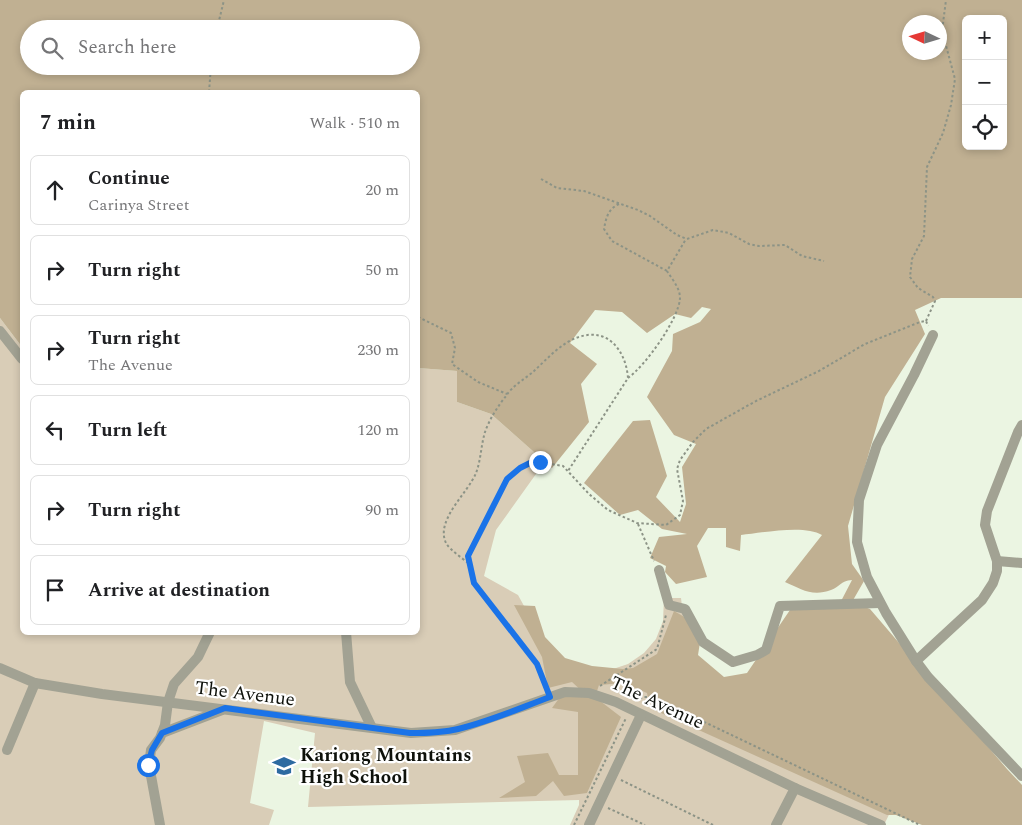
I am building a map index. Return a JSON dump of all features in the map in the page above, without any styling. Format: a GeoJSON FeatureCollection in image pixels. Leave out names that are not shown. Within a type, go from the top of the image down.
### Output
{"type":"FeatureCollection","features":[{"type":"Feature","properties":{"kind":"street"},"geometry":{"type":"LineString","coordinates":[[0,331],[20,356]]}},
{"type":"Feature","properties":{"kind":"street"},"geometry":{"type":"LineString","coordinates":[[933,335],[877,445],[859,500],[857,542],[866,577],[916,661],[928,677],[1022,776]]}},
{"type":"Feature","properties":{"kind":"street"},"geometry":{"type":"LineString","coordinates":[[916,661],[982,600],[993,583],[997,571],[997,561],[985,525],[987,511],[1022,425]]}},
{"type":"Feature","properties":{"kind":"street"},"geometry":{"type":"LineString","coordinates":[[997,561],[1022,563]]}},
{"type":"Feature","properties":{"kind":"street"},"geometry":{"type":"LineString","coordinates":[[658,570],[669,605],[685,609],[703,642],[734,662],[757,655],[766,650],[780,606],[880,603]]}},
{"type":"Feature","properties":{"kind":"street"},"geometry":{"type":"LineString","coordinates":[[160,825],[148,765],[152,750],[165,724],[168,702],[174,684],[198,658],[209,635]]}},
{"type":"Feature","properties":{"kind":"street"},"geometry":{"type":"LineString","coordinates":[[346,635],[350,682],[372,728]]}},
{"type":"Feature","properties":{"kind":"street","name":"The Avenue"},"geometry":{"type":"LineString","coordinates":[[0,668],[36,683],[410,733],[455,730],[565,692],[589,693],[601,696],[795,788],[882,825]]}},
{"type":"Feature","properties":{"kind":"street"},"geometry":{"type":"LineString","coordinates":[[7,750],[36,683]]}},
{"type":"Feature","properties":{"kind":"street"},"geometry":{"type":"LineString","coordinates":[[162,733],[225,708]]}},
{"type":"Feature","properties":{"kind":"street"},"geometry":{"type":"LineString","coordinates":[[589,825],[641,715]]}},
{"type":"Feature","properties":{"kind":"street"},"geometry":{"type":"LineString","coordinates":[[776,825],[795,788]]}},
{"type":"Feature","properties":{"kind":"path"},"geometry":{"type":"LineString","coordinates":[[219,20],[224,0]]}},
{"type":"Feature","properties":{"kind":"path"},"geometry":{"type":"LineString","coordinates":[[926,321],[935,301],[933,297],[918,288],[910,277],[912,259],[924,236],[927,168],[943,133],[951,105],[955,79],[942,31],[946,0]]}},
{"type":"Feature","properties":{"kind":"path"},"geometry":{"type":"LineString","coordinates":[[209,90],[210,75]]}},
{"type":"Feature","properties":{"kind":"path"},"geometry":{"type":"LineString","coordinates":[[541,179],[557,188],[584,190],[650,216],[677,235],[687,238],[713,230],[729,233],[754,245],[785,244],[802,256],[824,261]]}},
{"type":"Feature","properties":{"kind":"path"},"geometry":{"type":"LineString","coordinates":[[568,471],[628,378],[636,372],[650,355],[674,318],[678,307],[680,296],[676,284],[667,271],[612,241],[604,229],[606,216],[613,207],[620,204]]}},
{"type":"Feature","properties":{"kind":"path"},"geometry":{"type":"LineString","coordinates":[[667,271],[687,238]]}},
{"type":"Feature","properties":{"kind":"path"},"geometry":{"type":"LineString","coordinates":[[420,319],[451,333],[455,348],[452,364],[478,382],[507,394]]}},
{"type":"Feature","properties":{"kind":"path"},"geometry":{"type":"LineString","coordinates":[[926,321],[933,335]]}},
{"type":"Feature","properties":{"kind":"path"},"geometry":{"type":"LineString","coordinates":[[550,697],[537,664],[474,583],[468,556],[507,479],[520,468],[530,463],[540,462],[563,466],[589,494],[608,510],[637,523],[666,525],[680,516],[683,501],[677,469],[680,460],[693,442],[706,429],[756,400],[819,371],[865,344],[926,321]]}},
{"type":"Feature","properties":{"kind":"path"},"geometry":{"type":"LineString","coordinates":[[470,564],[446,544],[443,528],[453,508],[477,472],[485,430],[507,394],[561,347],[579,336],[597,334],[610,339],[621,351],[627,365],[628,378]]}},
{"type":"Feature","properties":{"kind":"path"},"geometry":{"type":"LineString","coordinates":[[637,523],[658,570]]}},
{"type":"Feature","properties":{"kind":"path"},"geometry":{"type":"LineString","coordinates":[[589,693],[656,649],[669,605]]}},
{"type":"Feature","properties":{"kind":"path"},"geometry":{"type":"LineString","coordinates":[[612,777],[713,825]]}},
{"type":"Feature","properties":{"kind":"path"},"geometry":{"type":"LineString","coordinates":[[599,804],[645,825]]}},
{"type":"Feature","properties":{"kind":"shaded area"},"geometry":{"type":"Polygon","coordinates":[[[0,0],[1022,0],[1022,298],[941,298],[915,310],[925,334],[885,397],[848,526],[852,564],[864,581],[852,602],[870,609],[1022,785],[1022,825],[922,825],[896,815],[887,815],[650,708],[647,693],[624,683],[599,685],[595,697],[621,717],[587,793],[564,796],[553,781],[536,796],[499,798],[525,782],[517,756],[548,753],[559,775],[578,775],[578,712],[552,708],[560,697],[586,695],[572,682],[548,688],[542,657],[514,605],[535,606],[545,637],[565,658],[592,666],[623,669],[633,668],[657,654],[674,611],[688,619],[701,636],[698,655],[724,677],[747,673],[790,610],[839,605],[852,580],[831,590],[818,593],[807,591],[785,582],[822,535],[814,532],[783,530],[741,535],[740,551],[726,547],[726,528],[708,528],[697,546],[707,577],[676,584],[665,572],[666,566],[650,558],[659,537],[687,534],[662,529],[638,510],[620,515],[584,483],[633,421],[650,420],[667,476],[656,497],[680,522],[686,504],[682,467],[696,444],[674,435],[647,397],[672,351],[673,334],[700,322],[711,309],[702,307],[691,318],[675,314],[647,333],[622,312],[595,310],[570,343],[597,364],[581,384],[589,422],[552,468],[491,414],[457,402],[457,371],[420,368],[420,90],[20,90],[20,344],[0,318],[0,0]]]}},
{"type":"Feature","properties":{"kind":"shaded area"},"geometry":{"type":"Polygon","coordinates":[[[0,318],[20,344],[20,635],[420,635],[420,368],[457,371],[457,402],[491,414],[542,459],[541,467],[496,530],[484,576],[518,595],[546,646],[574,667],[610,670],[628,664],[644,653],[656,639],[663,621],[664,598],[681,598],[687,647],[720,687],[1022,800],[1022,825],[896,800],[884,825],[570,825],[579,805],[579,800],[308,807],[315,733],[264,721],[250,803],[274,810],[269,825],[0,825],[0,318]]]}},
{"type":"Feature","properties":{"kind":"place","name":"Kariong Mountains High School"},"geometry":{"type":"Point","coordinates":[284,766]}},
{"type":"Feature","properties":{"kind":"route"},"geometry":{"type":"LineString","coordinates":[[148,765],[152,750],[162,733],[225,708],[410,733],[455,730],[550,697],[537,664],[474,583],[468,556],[475,538],[507,479],[520,468],[530,463],[540,462]]}}]}
